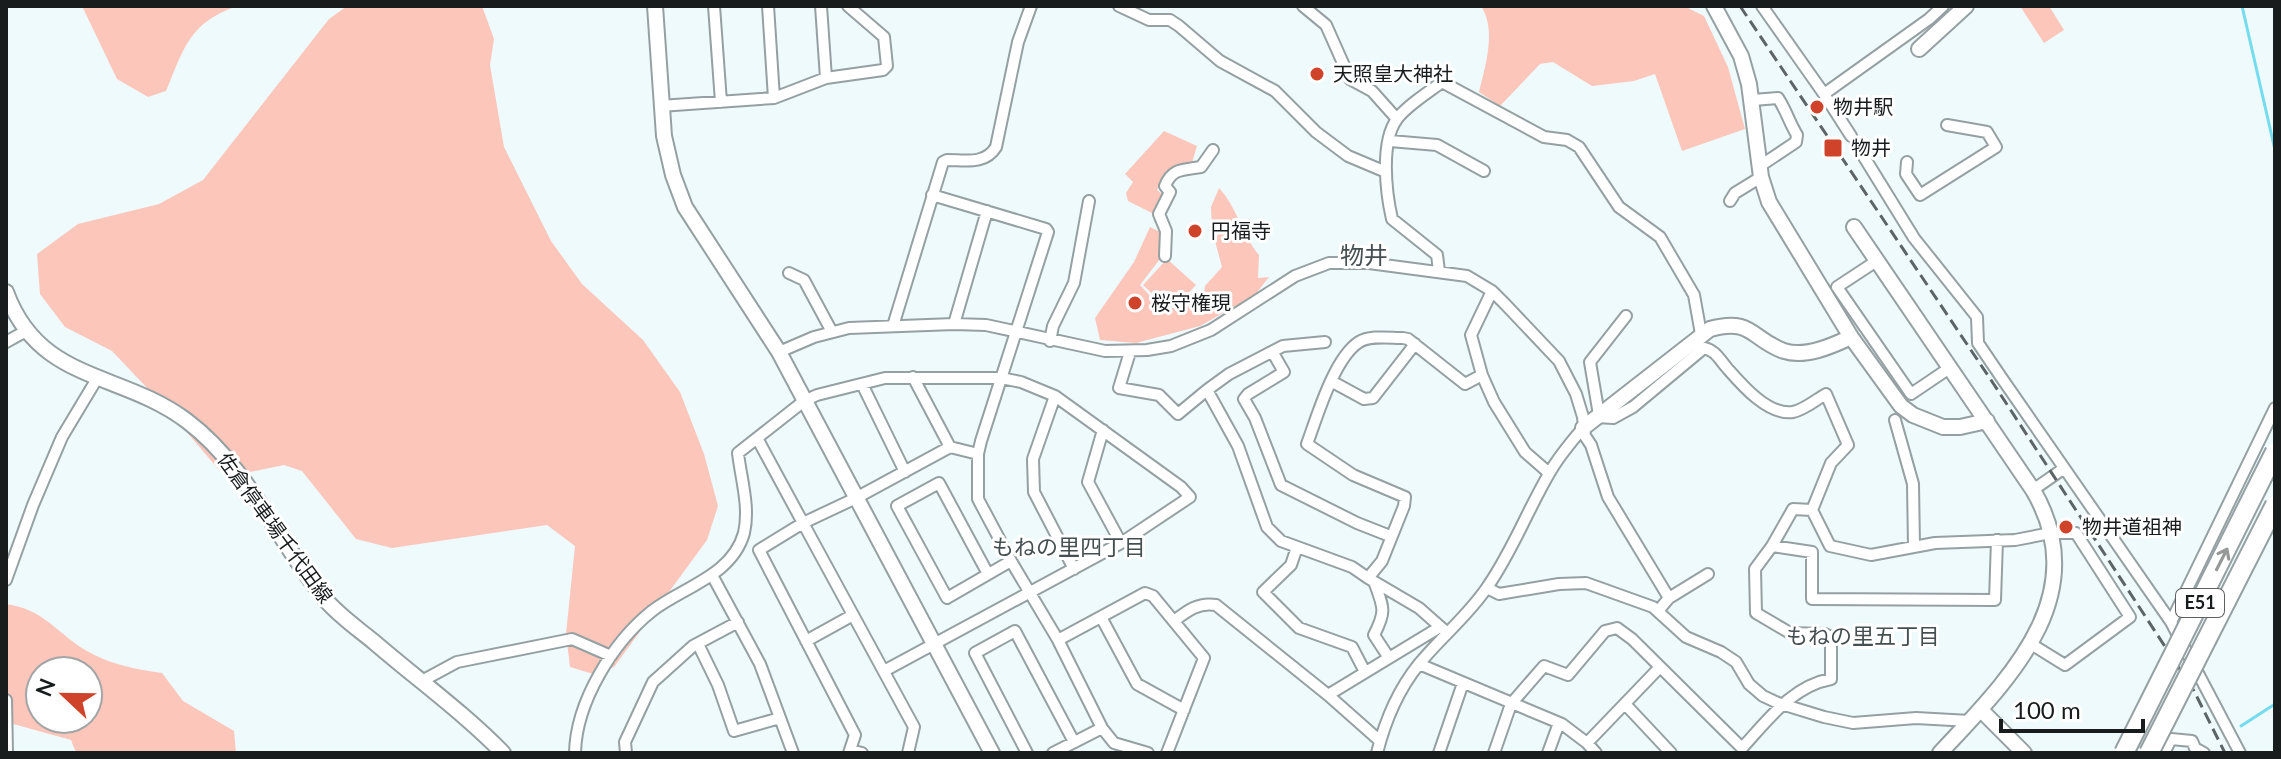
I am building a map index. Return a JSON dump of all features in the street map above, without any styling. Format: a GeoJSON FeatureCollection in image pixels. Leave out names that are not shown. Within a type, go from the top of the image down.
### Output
{"type":"FeatureCollection","features":[{"type":"Feature","properties":{"kind":"highway","name":"E51"},"geometry":{"type":"LineString","coordinates":[[2124,753],[2275,452]]}},
{"type":"Feature","properties":{"kind":"highway","name":"E51"},"geometry":{"type":"LineString","coordinates":[[2149,753],[2275,505]]}},
{"type":"Feature","properties":{"kind":"street"},"geometry":{"type":"LineString","coordinates":[[655,6],[660,106],[673,175],[685,207],[779,352],[992,753]]}},
{"type":"Feature","properties":{"kind":"street"},"geometry":{"type":"LineString","coordinates":[[714,6],[721,102]]}},
{"type":"Feature","properties":{"kind":"street"},"geometry":{"type":"LineString","coordinates":[[768,6],[774,98]]}},
{"type":"Feature","properties":{"kind":"street"},"geometry":{"type":"LineString","coordinates":[[821,6],[826,78]]}},
{"type":"Feature","properties":{"kind":"street"},"geometry":{"type":"LineString","coordinates":[[660,106],[774,98],[826,78],[883,70],[887,66],[884,37],[848,6]]}},
{"type":"Feature","properties":{"kind":"street"},"geometry":{"type":"LineString","coordinates":[[893,326],[943,162],[982,160],[996,147],[1018,42],[1031,6]]}},
{"type":"Feature","properties":{"kind":"street"},"geometry":{"type":"LineString","coordinates":[[1119,6],[1149,20],[1170,20],[1220,61],[1275,91],[1316,132],[1348,156],[1386,172]]}},
{"type":"Feature","properties":{"kind":"street"},"geometry":{"type":"LineString","coordinates":[[1303,6],[1326,25],[1350,79],[1372,91],[1397,119]]}},
{"type":"Feature","properties":{"kind":"street"},"geometry":{"type":"LineString","coordinates":[[1714,6],[1741,56],[1753,100],[1760,172],[1769,202],[1851,337],[1901,406],[1913,415],[1943,427],[1987,421]]}},
{"type":"Feature","properties":{"kind":"street"},"geometry":{"type":"LineString","coordinates":[[1762,6],[1824,94],[1914,238],[1977,317],[1978,343],[2171,622],[2240,753]]}},
{"type":"Feature","properties":{"kind":"street"},"geometry":{"type":"LineString","coordinates":[[1824,94],[1943,6]]}},
{"type":"Feature","properties":{"kind":"street"},"geometry":{"type":"LineString","coordinates":[[1919,49],[1966,6]]}},
{"type":"Feature","properties":{"kind":"street"},"geometry":{"type":"LineString","coordinates":[[1439,271],[1437,255],[1392,219],[1386,172],[1397,119],[1442,82],[1544,137],[1567,140],[1579,147],[1619,207],[1660,237],[1694,295],[1701,334]]}},
{"type":"Feature","properties":{"kind":"street"},"geometry":{"type":"LineString","coordinates":[[1730,201],[1735,193],[1796,142],[1797,135],[1785,117],[1785,107],[1778,98],[1753,100]]}},
{"type":"Feature","properties":{"kind":"street"},"geometry":{"type":"LineString","coordinates":[[1907,162],[1906,174],[1920,195],[1996,147],[1987,132],[1947,125]]}},
{"type":"Feature","properties":{"kind":"street"},"geometry":{"type":"LineString","coordinates":[[1390,141],[1437,145],[1484,171]]}},
{"type":"Feature","properties":{"kind":"street"},"geometry":{"type":"LineString","coordinates":[[1165,256],[1166,231],[1159,214],[1170,192],[1165,186],[1169,175],[1201,167],[1213,150]]}},
{"type":"Feature","properties":{"kind":"street"},"geometry":{"type":"LineString","coordinates":[[932,195],[1048,232],[978,454],[978,499],[1058,640],[1102,728],[1114,743],[1148,753]]}},
{"type":"Feature","properties":{"kind":"street"},"geometry":{"type":"LineString","coordinates":[[1050,341],[1053,326],[1074,283],[1089,201]]}},
{"type":"Feature","properties":{"kind":"street"},"geometry":{"type":"LineString","coordinates":[[954,324],[987,211]]}},
{"type":"Feature","properties":{"kind":"street"},"geometry":{"type":"LineString","coordinates":[[1854,227],[2033,490],[2043,507],[2051,533],[2055,580],[2042,622],[2031,644],[1981,710],[1940,753]]}},
{"type":"Feature","properties":{"kind":"street"},"geometry":{"type":"LineString","coordinates":[[1668,250],[1681,254]]}},
{"type":"Feature","properties":{"kind":"street"},"geometry":{"type":"LineString","coordinates":[[1878,260],[1837,287],[1911,394],[1951,367]]}},
{"type":"Feature","properties":{"kind":"street"},"geometry":{"type":"LineString","coordinates":[[779,352],[849,328],[954,324],[986,325],[1050,341],[1105,351],[1130,352],[1171,346],[1188,340],[1221,324],[1295,276],[1329,263],[1344,261],[1467,276],[1492,291],[1559,361],[1576,394],[1583,428],[1608,497],[1669,598]]}},
{"type":"Feature","properties":{"kind":"street"},"geometry":{"type":"LineString","coordinates":[[789,273],[804,280],[832,332]]}},
{"type":"Feature","properties":{"kind":"street"},"geometry":{"type":"LineString","coordinates":[[1492,291],[1471,335],[1482,375],[1494,402],[1525,452],[1549,473]]}},
{"type":"Feature","properties":{"kind":"street","name":"佐倉停車場千代田線"},"geometry":{"type":"LineString","coordinates":[[6,292],[26,331],[49,354],[161,402],[206,438],[236,472],[325,598],[503,753]]}},
{"type":"Feature","properties":{"kind":"street"},"geometry":{"type":"LineString","coordinates":[[1598,416],[1590,362],[1626,316]]}},
{"type":"Feature","properties":{"kind":"street"},"geometry":{"type":"LineString","coordinates":[[1377,753],[1399,693],[1444,630],[1487,588],[1521,530],[1549,473],[1583,428],[1701,334],[1722,325],[1744,326],[1787,352],[1818,350],[1851,337]]}},
{"type":"Feature","properties":{"kind":"street"},"geometry":{"type":"LineString","coordinates":[[6,342],[26,331]]}},
{"type":"Feature","properties":{"kind":"street"},"geometry":{"type":"LineString","coordinates":[[1372,581],[1405,497],[1353,475],[1307,444],[1335,372],[1357,343],[1366,339],[1403,338],[1465,384],[1482,375]]}},
{"type":"Feature","properties":{"kind":"street"},"geometry":{"type":"LineString","coordinates":[[1130,352],[1119,388],[1159,395],[1178,414],[1229,374],[1283,346],[1325,342]]}},
{"type":"Feature","properties":{"kind":"street"},"geometry":{"type":"LineString","coordinates":[[1331,381],[1364,399],[1373,398],[1415,344]]}},
{"type":"Feature","properties":{"kind":"street"},"geometry":{"type":"LineString","coordinates":[[1598,416],[1613,418],[1633,407],[1704,348],[1711,349],[1756,397],[1783,411],[1794,412],[1826,394],[1848,445],[1831,463],[1812,510],[1830,546],[1871,555],[1935,543],[2076,533],[2130,617],[2065,665],[2031,644]]}},
{"type":"Feature","properties":{"kind":"street"},"geometry":{"type":"LineString","coordinates":[[1273,353],[1284,372],[1244,399],[1255,418],[1281,485],[1390,536]]}},
{"type":"Feature","properties":{"kind":"street"},"geometry":{"type":"LineString","coordinates":[[6,580],[62,437],[98,377]]}},
{"type":"Feature","properties":{"kind":"street"},"geometry":{"type":"LineString","coordinates":[[913,377],[950,447]]}},
{"type":"Feature","properties":{"kind":"street"},"geometry":{"type":"LineString","coordinates":[[575,753],[576,738],[594,685],[627,634],[654,609],[712,575],[726,562],[744,533],[746,498],[738,453],[804,401],[817,395],[862,384],[913,377],[1001,378],[1021,382],[1055,396],[1181,487],[1190,497],[1121,543],[884,671]]}},
{"type":"Feature","properties":{"kind":"street"},"geometry":{"type":"LineString","coordinates":[[862,384],[905,472]]}},
{"type":"Feature","properties":{"kind":"street"},"geometry":{"type":"LineString","coordinates":[[1207,390],[1238,446],[1267,527],[1281,541],[1352,567],[1419,608],[1444,630]]}},
{"type":"Feature","properties":{"kind":"street"},"geometry":{"type":"LineString","coordinates":[[1055,396],[1033,459],[1034,492],[1074,569]]}},
{"type":"Feature","properties":{"kind":"street"},"geometry":{"type":"LineString","coordinates":[[2171,622],[2275,408]]}},
{"type":"Feature","properties":{"kind":"street"},"geometry":{"type":"LineString","coordinates":[[1895,420],[1913,484],[1914,546]]}},
{"type":"Feature","properties":{"kind":"street"},"geometry":{"type":"LineString","coordinates":[[1103,430],[1088,482],[1121,543]]}},
{"type":"Feature","properties":{"kind":"street"},"geometry":{"type":"LineString","coordinates":[[757,438],[914,727],[908,753]]}},
{"type":"Feature","properties":{"kind":"street"},"geometry":{"type":"LineString","coordinates":[[862,753],[850,751],[855,735],[759,550],[803,523],[950,447],[978,454]]}},
{"type":"Feature","properties":{"kind":"street"},"geometry":{"type":"LineString","coordinates":[[2033,490],[2063,469]]}},
{"type":"Feature","properties":{"kind":"street"},"geometry":{"type":"LineString","coordinates":[[988,574],[939,483],[897,506],[947,598],[1011,561]]}},
{"type":"Feature","properties":{"kind":"street"},"geometry":{"type":"LineString","coordinates":[[1494,753],[1511,704],[1544,666],[1568,675],[1605,631],[1617,628],[1660,667],[1740,751],[1782,704],[1813,682],[1831,679],[1831,637],[1825,634],[1790,633],[1756,613],[1755,569],[1793,509],[1812,510]]}},
{"type":"Feature","properties":{"kind":"street"},"geometry":{"type":"LineString","coordinates":[[1772,546],[1812,552],[1812,599],[1995,600],[1997,540]]}},
{"type":"Feature","properties":{"kind":"street"},"geometry":{"type":"LineString","coordinates":[[1297,547],[1291,565],[1263,592],[1299,628],[1352,647],[1365,672]]}},
{"type":"Feature","properties":{"kind":"street"},"geometry":{"type":"LineString","coordinates":[[1658,611],[1669,598],[1708,574]]}},
{"type":"Feature","properties":{"kind":"street"},"geometry":{"type":"LineString","coordinates":[[712,575],[760,664],[793,753]]}},
{"type":"Feature","properties":{"kind":"street"},"geometry":{"type":"LineString","coordinates":[[1372,581],[1383,604],[1383,617],[1374,635],[1389,658]]}},
{"type":"Feature","properties":{"kind":"street"},"geometry":{"type":"LineString","coordinates":[[1487,588],[1499,594],[1586,583],[1653,607],[1686,637],[1736,662],[1749,684],[1763,696],[1782,704],[1853,723],[1916,718],[1970,721]]}},
{"type":"Feature","properties":{"kind":"street"},"geometry":{"type":"LineString","coordinates":[[1058,640],[1149,592],[1204,658],[1167,753]]}},
{"type":"Feature","properties":{"kind":"street"},"geometry":{"type":"LineString","coordinates":[[1174,621],[1191,607],[1212,604],[1328,695],[1380,741]]}},
{"type":"Feature","properties":{"kind":"street"},"geometry":{"type":"LineString","coordinates":[[806,641],[853,615]]}},
{"type":"Feature","properties":{"kind":"street"},"geometry":{"type":"LineString","coordinates":[[1101,617],[1137,684],[1184,710]]}},
{"type":"Feature","properties":{"kind":"street"},"geometry":{"type":"LineString","coordinates":[[626,753],[625,742],[653,682],[698,644],[738,622]]}},
{"type":"Feature","properties":{"kind":"street"},"geometry":{"type":"LineString","coordinates":[[1328,695],[1389,658],[1444,630]]}},
{"type":"Feature","properties":{"kind":"street"},"geometry":{"type":"LineString","coordinates":[[1027,753],[975,653],[1015,631],[1074,742]]}},
{"type":"Feature","properties":{"kind":"street"},"geometry":{"type":"LineString","coordinates":[[420,682],[457,662],[572,639],[611,656]]}},
{"type":"Feature","properties":{"kind":"street"},"geometry":{"type":"LineString","coordinates":[[698,644],[718,685],[734,731],[780,718]]}},
{"type":"Feature","properties":{"kind":"street"},"geometry":{"type":"LineString","coordinates":[[1419,664],[1559,723],[1596,753]]}},
{"type":"Feature","properties":{"kind":"street"},"geometry":{"type":"LineString","coordinates":[[1587,743],[1660,667]]}},
{"type":"Feature","properties":{"kind":"street"},"geometry":{"type":"LineString","coordinates":[[1439,753],[1463,683]]}},
{"type":"Feature","properties":{"kind":"street"},"geometry":{"type":"LineString","coordinates":[[6,700],[7,753]]}},
{"type":"Feature","properties":{"kind":"street"},"geometry":{"type":"LineString","coordinates":[[1625,704],[1671,753]]}},
{"type":"Feature","properties":{"kind":"street"},"geometry":{"type":"LineString","coordinates":[[1981,710],[2024,753]]}},
{"type":"Feature","properties":{"kind":"street"},"geometry":{"type":"LineString","coordinates":[[1548,753],[1559,723]]}},
{"type":"Feature","properties":{"kind":"street"},"geometry":{"type":"LineString","coordinates":[[1053,753],[1102,728]]}},
{"type":"Feature","properties":{"kind":"street"},"geometry":{"type":"LineString","coordinates":[[2164,753],[2171,739],[2192,741],[2195,748],[2204,753]]}},
{"type":"Feature","properties":{"kind":"shaded area"},"geometry":{"type":"Polygon","coordinates":[[[82,6],[237,6],[208,20],[198,29],[184,50],[166,91],[148,97],[117,79],[82,6]]]}},
{"type":"Feature","properties":{"kind":"shaded area"},"geometry":{"type":"Polygon","coordinates":[[[347,6],[482,6],[494,39],[490,65],[504,147],[551,241],[582,284],[643,340],[680,392],[704,454],[718,506],[707,540],[614,667],[593,674],[570,667],[566,634],[575,546],[547,525],[392,548],[356,539],[302,471],[284,465],[241,474],[219,470],[112,351],[65,327],[40,294],[37,254],[78,224],[159,204],[203,180],[329,19],[347,6]]]}},
{"type":"Feature","properties":{"kind":"shaded area"},"geometry":{"type":"Polygon","coordinates":[[[1481,6],[1684,6],[1704,16],[1728,67],[1745,129],[1682,151],[1655,74],[1634,81],[1592,86],[1553,62],[1540,64],[1500,106],[1479,92],[1489,37],[1481,6]]]}},
{"type":"Feature","properties":{"kind":"shaded area"},"geometry":{"type":"Polygon","coordinates":[[[2020,6],[2049,6],[2064,30],[2044,43],[2020,6]]]}},
{"type":"Feature","properties":{"kind":"shaded area"},"geometry":{"type":"Polygon","coordinates":[[[1164,131],[1197,146],[1191,166],[1173,168],[1163,178],[1157,190],[1165,196],[1156,215],[1128,201],[1126,193],[1133,182],[1125,174],[1164,131]]]}},
{"type":"Feature","properties":{"kind":"shaded area"},"geometry":{"type":"Polygon","coordinates":[[[1219,188],[1259,255],[1258,278],[1269,277],[1255,295],[1200,326],[1136,343],[1100,340],[1095,318],[1134,262],[1150,227],[1160,232],[1160,259],[1140,285],[1161,308],[1184,308],[1203,300],[1205,286],[1222,267],[1212,230],[1211,207],[1219,188]]]}},
{"type":"Feature","properties":{"kind":"shaded area"},"geometry":{"type":"Polygon","coordinates":[[[1167,259],[1196,285],[1183,299],[1162,303],[1143,285],[1167,259]]]}},
{"type":"Feature","properties":{"kind":"shaded area"},"geometry":{"type":"Polygon","coordinates":[[[6,604],[39,616],[95,655],[24,655],[24,727],[6,722],[6,604]]]}},
{"type":"Feature","properties":{"kind":"shaded area"},"geometry":{"type":"Polygon","coordinates":[[[104,659],[162,673],[183,701],[234,731],[236,753],[76,753],[71,740],[53,735],[104,735],[104,659]]]}},
{"type":"Feature","properties":{"kind":"waterway"},"geometry":{"type":"LineString","coordinates":[[2242,6],[2275,150]]}},
{"type":"Feature","properties":{"kind":"waterway"},"geometry":{"type":"LineString","coordinates":[[2241,726],[2275,704]]}},
{"type":"Feature","properties":{"kind":"railway"},"geometry":{"type":"LineString","coordinates":[[1740,6],[1993,383],[2194,691],[2225,753]]}},
{"type":"Feature","properties":{"kind":"place","name":"天照皇大神社"},"geometry":{"type":"Point","coordinates":[1317,74]}},
{"type":"Feature","properties":{"kind":"place","name":"物井駅"},"geometry":{"type":"Point","coordinates":[1817,107]}},
{"type":"Feature","properties":{"kind":"place","name":"物井"},"geometry":{"type":"Point","coordinates":[1833,148]}},
{"type":"Feature","properties":{"kind":"place","name":"円福寺"},"geometry":{"type":"Point","coordinates":[1195,231]}},
{"type":"Feature","properties":{"kind":"place","name":"桜守権現"},"geometry":{"type":"Point","coordinates":[1135,303]}},
{"type":"Feature","properties":{"kind":"place","name":"物井道祖神"},"geometry":{"type":"Point","coordinates":[2066,527]}},
{"type":"Feature","properties":{"kind":"district","name":"物井"},"geometry":{"type":"Point","coordinates":[1364,256]}},
{"type":"Feature","properties":{"kind":"district","name":"もねの里四丁目"},"geometry":{"type":"Point","coordinates":[1069,547]}},
{"type":"Feature","properties":{"kind":"district","name":"もねの里五丁目"},"geometry":{"type":"Point","coordinates":[1863,636]}}]}
